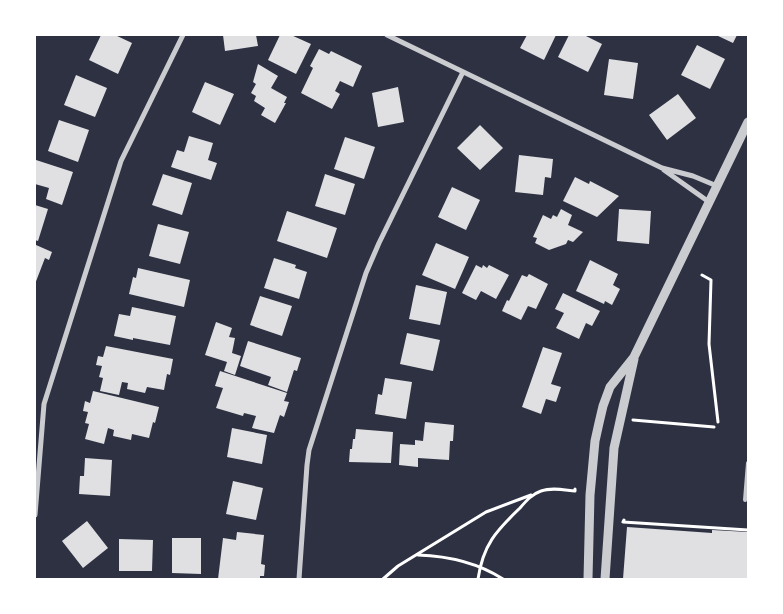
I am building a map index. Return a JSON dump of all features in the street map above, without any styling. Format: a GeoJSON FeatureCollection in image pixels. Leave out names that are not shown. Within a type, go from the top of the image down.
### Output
{"type":"FeatureCollection","features":[{"type":"Feature","properties":{"kind":"street"},"geometry":{"type":"LineString","coordinates":[[35,515],[42,422],[47,394],[121,161],[183,35]]}},
{"type":"Feature","properties":{"kind":"street"},"geometry":{"type":"LineString","coordinates":[[387,35],[662,168],[693,176],[717,186]]}},
{"type":"Feature","properties":{"kind":"street"},"geometry":{"type":"LineString","coordinates":[[299,579],[309,450],[366,273],[378,243],[463,72]]}},
{"type":"Feature","properties":{"kind":"street"},"geometry":{"type":"LineString","coordinates":[[588,579],[595,441],[603,406],[610,387],[634,357],[748,122]]}},
{"type":"Feature","properties":{"kind":"street"},"geometry":{"type":"LineString","coordinates":[[662,168],[687,188],[709,202]]}},
{"type":"Feature","properties":{"kind":"street"},"geometry":{"type":"LineString","coordinates":[[605,579],[614,448],[634,357]]}},
{"type":"Feature","properties":{"kind":"lane"},"geometry":{"type":"LineString","coordinates":[[745,500],[748,463]]}},
{"type":"Feature","properties":{"kind":"path"},"geometry":{"type":"LineString","coordinates":[[702,275],[711,280],[709,344],[713,392],[718,422]]}},
{"type":"Feature","properties":{"kind":"path"},"geometry":{"type":"LineString","coordinates":[[632,420],[714,426]]}},
{"type":"Feature","properties":{"kind":"path"},"geometry":{"type":"LineString","coordinates":[[383,579],[398,566],[486,512],[543,490],[575,491],[576,480],[592,481]]}},
{"type":"Feature","properties":{"kind":"path"},"geometry":{"type":"LineString","coordinates":[[478,579],[480,567],[491,538],[534,494]]}},
{"type":"Feature","properties":{"kind":"path"},"geometry":{"type":"LineString","coordinates":[[624,514],[623,522],[748,530]]}},
{"type":"Feature","properties":{"kind":"path"},"geometry":{"type":"LineString","coordinates":[[418,555],[450,559],[480,567],[503,579]]}},
{"type":"Feature","properties":{"kind":"building"},"geometry":{"type":"Polygon","coordinates":[[[101,35],[115,35],[132,43],[118,74],[89,60],[101,35]]]}},
{"type":"Feature","properties":{"kind":"building"},"geometry":{"type":"Polygon","coordinates":[[[223,35],[256,35],[258,46],[225,51],[223,35]]]}},
{"type":"Feature","properties":{"kind":"building"},"geometry":{"type":"Polygon","coordinates":[[[280,35],[291,35],[311,44],[296,74],[268,60],[280,35]]]}},
{"type":"Feature","properties":{"kind":"building"},"geometry":{"type":"Polygon","coordinates":[[[527,35],[556,35],[544,60],[520,48],[527,35]]]}},
{"type":"Feature","properties":{"kind":"building"},"geometry":{"type":"Polygon","coordinates":[[[569,35],[584,35],[602,44],[588,72],[558,57],[569,35]]]}},
{"type":"Feature","properties":{"kind":"building"},"geometry":{"type":"Polygon","coordinates":[[[716,35],[737,35],[733,43],[716,35]]]}},
{"type":"Feature","properties":{"kind":"building"},"geometry":{"type":"Polygon","coordinates":[[[697,45],[725,59],[710,89],[681,75],[697,45]]]}},
{"type":"Feature","properties":{"kind":"building"},"geometry":{"type":"Polygon","coordinates":[[[319,49],[329,54],[331,51],[362,66],[353,87],[340,81],[335,91],[340,94],[332,109],[301,93],[313,68],[310,66],[319,49]]]}},
{"type":"Feature","properties":{"kind":"building"},"geometry":{"type":"Polygon","coordinates":[[[609,59],[638,63],[633,99],[604,95],[609,59]]]}},
{"type":"Feature","properties":{"kind":"building"},"geometry":{"type":"Polygon","coordinates":[[[258,64],[278,76],[271,88],[287,97],[284,103],[286,103],[275,123],[261,115],[265,108],[254,101],[256,96],[251,93],[256,84],[253,82],[258,64]]]}},
{"type":"Feature","properties":{"kind":"building"},"geometry":{"type":"Polygon","coordinates":[[[76,75],[107,88],[95,117],[64,105],[76,75]]]}},
{"type":"Feature","properties":{"kind":"building"},"geometry":{"type":"Polygon","coordinates":[[[205,82],[234,94],[220,125],[192,112],[205,82]]]}},
{"type":"Feature","properties":{"kind":"building"},"geometry":{"type":"Polygon","coordinates":[[[398,87],[404,122],[378,127],[372,93],[398,87]]]}},
{"type":"Feature","properties":{"kind":"building"},"geometry":{"type":"Polygon","coordinates":[[[678,94],[696,118],[667,140],[649,115],[678,94]]]}},
{"type":"Feature","properties":{"kind":"building"},"geometry":{"type":"Polygon","coordinates":[[[59,120],[89,130],[78,162],[48,151],[59,120]]]}},
{"type":"Feature","properties":{"kind":"building"},"geometry":{"type":"Polygon","coordinates":[[[480,125],[503,148],[480,170],[457,148],[480,125]]]}},
{"type":"Feature","properties":{"kind":"building"},"geometry":{"type":"Polygon","coordinates":[[[189,136],[213,143],[208,160],[217,163],[211,180],[171,167],[177,150],[184,152],[189,136]]]}},
{"type":"Feature","properties":{"kind":"building"},"geometry":{"type":"Polygon","coordinates":[[[345,137],[375,147],[364,179],[334,169],[345,137]]]}},
{"type":"Feature","properties":{"kind":"building"},"geometry":{"type":"Polygon","coordinates":[[[519,155],[553,159],[551,178],[545,177],[543,195],[515,192],[519,155]]]}},
{"type":"Feature","properties":{"kind":"building"},"geometry":{"type":"Polygon","coordinates":[[[36,160],[73,172],[62,205],[46,199],[49,188],[35,184],[36,160]]]}},
{"type":"Feature","properties":{"kind":"building"},"geometry":{"type":"Polygon","coordinates":[[[163,174],[192,183],[182,215],[152,205],[163,174]]]}},
{"type":"Feature","properties":{"kind":"building"},"geometry":{"type":"Polygon","coordinates":[[[325,174],[355,184],[345,215],[315,206],[325,174]]]}},
{"type":"Feature","properties":{"kind":"building"},"geometry":{"type":"Polygon","coordinates":[[[575,177],[589,184],[590,181],[619,196],[597,217],[563,201],[575,177]]]}},
{"type":"Feature","properties":{"kind":"building"},"geometry":{"type":"Polygon","coordinates":[[[452,187],[480,200],[466,230],[438,217],[452,187]]]}},
{"type":"Feature","properties":{"kind":"building"},"geometry":{"type":"Polygon","coordinates":[[[35,205],[48,209],[38,241],[35,240],[35,205]]]}},
{"type":"Feature","properties":{"kind":"building"},"geometry":{"type":"Polygon","coordinates":[[[561,209],[572,215],[568,225],[583,232],[573,242],[568,240],[566,244],[549,250],[535,243],[537,238],[533,237],[543,215],[551,219],[553,215],[557,217],[561,209]]]}},
{"type":"Feature","properties":{"kind":"building"},"geometry":{"type":"Polygon","coordinates":[[[619,209],[651,211],[649,244],[617,241],[619,209]]]}},
{"type":"Feature","properties":{"kind":"building"},"geometry":{"type":"Polygon","coordinates":[[[287,211],[337,228],[327,258],[277,241],[287,211]]]}},
{"type":"Feature","properties":{"kind":"building"},"geometry":{"type":"Polygon","coordinates":[[[158,224],[189,232],[180,264],[149,256],[158,224]]]}},
{"type":"Feature","properties":{"kind":"building"},"geometry":{"type":"Polygon","coordinates":[[[436,243],[469,257],[455,289],[422,275],[436,243]]]}},
{"type":"Feature","properties":{"kind":"building"},"geometry":{"type":"Polygon","coordinates":[[[36,245],[52,252],[49,260],[45,258],[35,284],[36,245]]]}},
{"type":"Feature","properties":{"kind":"building"},"geometry":{"type":"Polygon","coordinates":[[[274,258],[296,265],[295,268],[307,272],[299,299],[264,288],[274,258]]]}},
{"type":"Feature","properties":{"kind":"building"},"geometry":{"type":"Polygon","coordinates":[[[590,260],[618,274],[613,285],[620,289],[612,305],[605,301],[604,304],[576,291],[590,260]]]}},
{"type":"Feature","properties":{"kind":"building"},"geometry":{"type":"Polygon","coordinates":[[[476,265],[482,268],[483,265],[487,268],[489,265],[509,275],[496,299],[481,291],[476,300],[462,293],[476,265]]]}},
{"type":"Feature","properties":{"kind":"building"},"geometry":{"type":"Polygon","coordinates":[[[138,268],[190,280],[184,307],[129,294],[133,277],[136,278],[138,268]]]}},
{"type":"Feature","properties":{"kind":"building"},"geometry":{"type":"Polygon","coordinates":[[[529,274],[548,284],[536,309],[528,306],[521,320],[502,311],[522,275],[527,277],[529,274]]]}},
{"type":"Feature","properties":{"kind":"building"},"geometry":{"type":"Polygon","coordinates":[[[416,285],[447,292],[440,325],[409,319],[416,285]]]}},
{"type":"Feature","properties":{"kind":"building"},"geometry":{"type":"Polygon","coordinates":[[[563,293],[600,311],[592,326],[586,323],[579,339],[556,328],[564,313],[555,309],[563,293]]]}},
{"type":"Feature","properties":{"kind":"building"},"geometry":{"type":"Polygon","coordinates":[[[260,296],[292,306],[282,336],[250,325],[260,296]]]}},
{"type":"Feature","properties":{"kind":"building"},"geometry":{"type":"Polygon","coordinates":[[[132,307],[176,316],[170,345],[114,336],[119,314],[130,316],[132,307]]]}},
{"type":"Feature","properties":{"kind":"building"},"geometry":{"type":"Polygon","coordinates":[[[216,322],[232,328],[229,337],[235,338],[232,353],[241,356],[235,375],[224,371],[227,362],[205,355],[216,322]]]}},
{"type":"Feature","properties":{"kind":"building"},"geometry":{"type":"Polygon","coordinates":[[[407,333],[440,340],[433,371],[400,364],[407,333]]]}},
{"type":"Feature","properties":{"kind":"building"},"geometry":{"type":"Polygon","coordinates":[[[248,341],[301,358],[297,371],[294,370],[287,392],[268,385],[271,377],[240,366],[248,341]]]}},
{"type":"Feature","properties":{"kind":"building"},"geometry":{"type":"Polygon","coordinates":[[[106,346],[173,359],[170,375],[167,374],[164,390],[147,387],[145,393],[127,389],[128,383],[122,382],[119,395],[100,391],[103,378],[99,377],[102,366],[96,365],[98,356],[103,357],[106,346]]]}},
{"type":"Feature","properties":{"kind":"building"},"geometry":{"type":"Polygon","coordinates":[[[543,347],[562,353],[551,384],[561,387],[556,402],[546,399],[541,414],[522,407],[543,347]]]}},
{"type":"Feature","properties":{"kind":"building"},"geometry":{"type":"Polygon","coordinates":[[[220,371],[287,393],[284,401],[289,402],[284,417],[280,415],[274,433],[252,428],[256,416],[244,413],[243,416],[216,408],[223,388],[215,386],[220,371]]]}},
{"type":"Feature","properties":{"kind":"building"},"geometry":{"type":"Polygon","coordinates":[[[385,378],[412,382],[406,419],[375,414],[378,394],[382,395],[385,378]]]}},
{"type":"Feature","properties":{"kind":"building"},"geometry":{"type":"Polygon","coordinates":[[[93,391],[159,407],[149,438],[132,434],[131,440],[113,436],[114,430],[108,428],[104,444],[85,439],[89,424],[85,423],[88,412],[83,411],[85,401],[90,403],[93,391]]]}},
{"type":"Feature","properties":{"kind":"building"},"geometry":{"type":"Polygon","coordinates":[[[425,422],[454,425],[453,441],[450,441],[449,460],[418,458],[418,467],[399,465],[400,444],[415,445],[415,440],[423,441],[425,422]]]}},
{"type":"Feature","properties":{"kind":"building"},"geometry":{"type":"Polygon","coordinates":[[[232,428],[267,435],[262,464],[227,457],[232,428]]]}},
{"type":"Feature","properties":{"kind":"building"},"geometry":{"type":"Polygon","coordinates":[[[356,429],[393,432],[391,463],[349,462],[350,449],[352,449],[353,439],[355,439],[356,429]]]}},
{"type":"Feature","properties":{"kind":"building"},"geometry":{"type":"Polygon","coordinates":[[[85,458],[112,460],[110,496],[79,494],[80,476],[84,476],[85,458]]]}},
{"type":"Feature","properties":{"kind":"building"},"geometry":{"type":"Polygon","coordinates":[[[233,481],[263,488],[256,520],[226,514],[233,481]]]}},
{"type":"Feature","properties":{"kind":"building"},"geometry":{"type":"Polygon","coordinates":[[[87,521],[108,548],[83,568],[62,541],[87,521]]]}},
{"type":"Feature","properties":{"kind":"building"},"geometry":{"type":"Polygon","coordinates":[[[627,527],[712,533],[712,530],[748,532],[748,579],[623,579],[627,527]]]}},
{"type":"Feature","properties":{"kind":"building"},"geometry":{"type":"Polygon","coordinates":[[[237,532],[264,535],[261,564],[265,565],[264,576],[260,576],[260,579],[218,579],[223,538],[236,540],[237,532]]]}},
{"type":"Feature","properties":{"kind":"building"},"geometry":{"type":"Polygon","coordinates":[[[172,538],[201,538],[201,574],[172,573],[172,538]]]}},
{"type":"Feature","properties":{"kind":"building"},"geometry":{"type":"Polygon","coordinates":[[[119,539],[153,540],[152,571],[119,571],[119,539]]]}}]}
